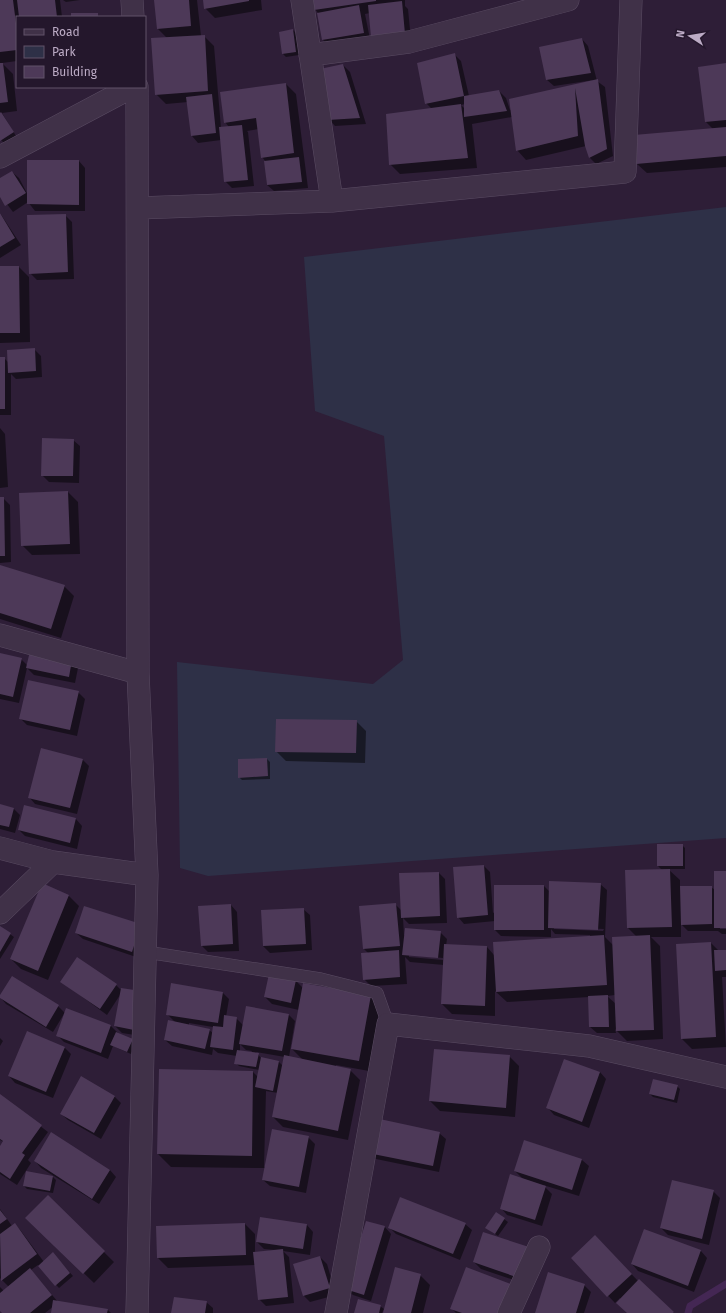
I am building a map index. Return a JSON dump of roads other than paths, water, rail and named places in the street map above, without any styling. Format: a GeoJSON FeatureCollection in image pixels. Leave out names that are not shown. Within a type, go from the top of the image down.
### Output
{"type":"FeatureCollection","features":[{"type":"Feature","properties":{"kind":"street"},"geometry":{"type":"LineString","coordinates":[[132,0],[133,16]]}},
{"type":"Feature","properties":{"kind":"street"},"geometry":{"type":"LineString","coordinates":[[302,0],[332,201]]}},
{"type":"Feature","properties":{"kind":"street"},"geometry":{"type":"LineString","coordinates":[[310,55],[409,42],[568,0]]}},
{"type":"Feature","properties":{"kind":"street"},"geometry":{"type":"LineString","coordinates":[[138,208],[332,201],[625,172],[631,0]]}},
{"type":"Feature","properties":{"kind":"street"},"geometry":{"type":"LineString","coordinates":[[0,157],[130,88]]}},
{"type":"Feature","properties":{"kind":"street"},"geometry":{"type":"LineString","coordinates":[[137,88],[138,673],[147,875],[137,1313]]}},
{"type":"Feature","properties":{"kind":"street"},"geometry":{"type":"LineString","coordinates":[[0,635],[138,673]]}},
{"type":"Feature","properties":{"kind":"street"},"geometry":{"type":"LineString","coordinates":[[0,848],[53,862],[147,875]]}},
{"type":"Feature","properties":{"kind":"street"},"geometry":{"type":"LineString","coordinates":[[0,913],[53,862]]}},
{"type":"Feature","properties":{"kind":"street"},"geometry":{"type":"LineString","coordinates":[[336,1313],[388,1024],[589,1046],[726,1077]]}},
{"type":"Feature","properties":{"kind":"street"},"geometry":{"type":"LineString","coordinates":[[509,1313],[539,1247]]}},
{"type":"Feature","properties":{"kind":"lane"},"geometry":{"type":"LineString","coordinates":[[146,952],[321,979],[378,993],[388,1024]]}},
{"type":"Feature","properties":{"kind":"waterway"},"geometry":{"type":"LineString","coordinates":[[688,1313],[690,1306],[726,1284]]}}]}
